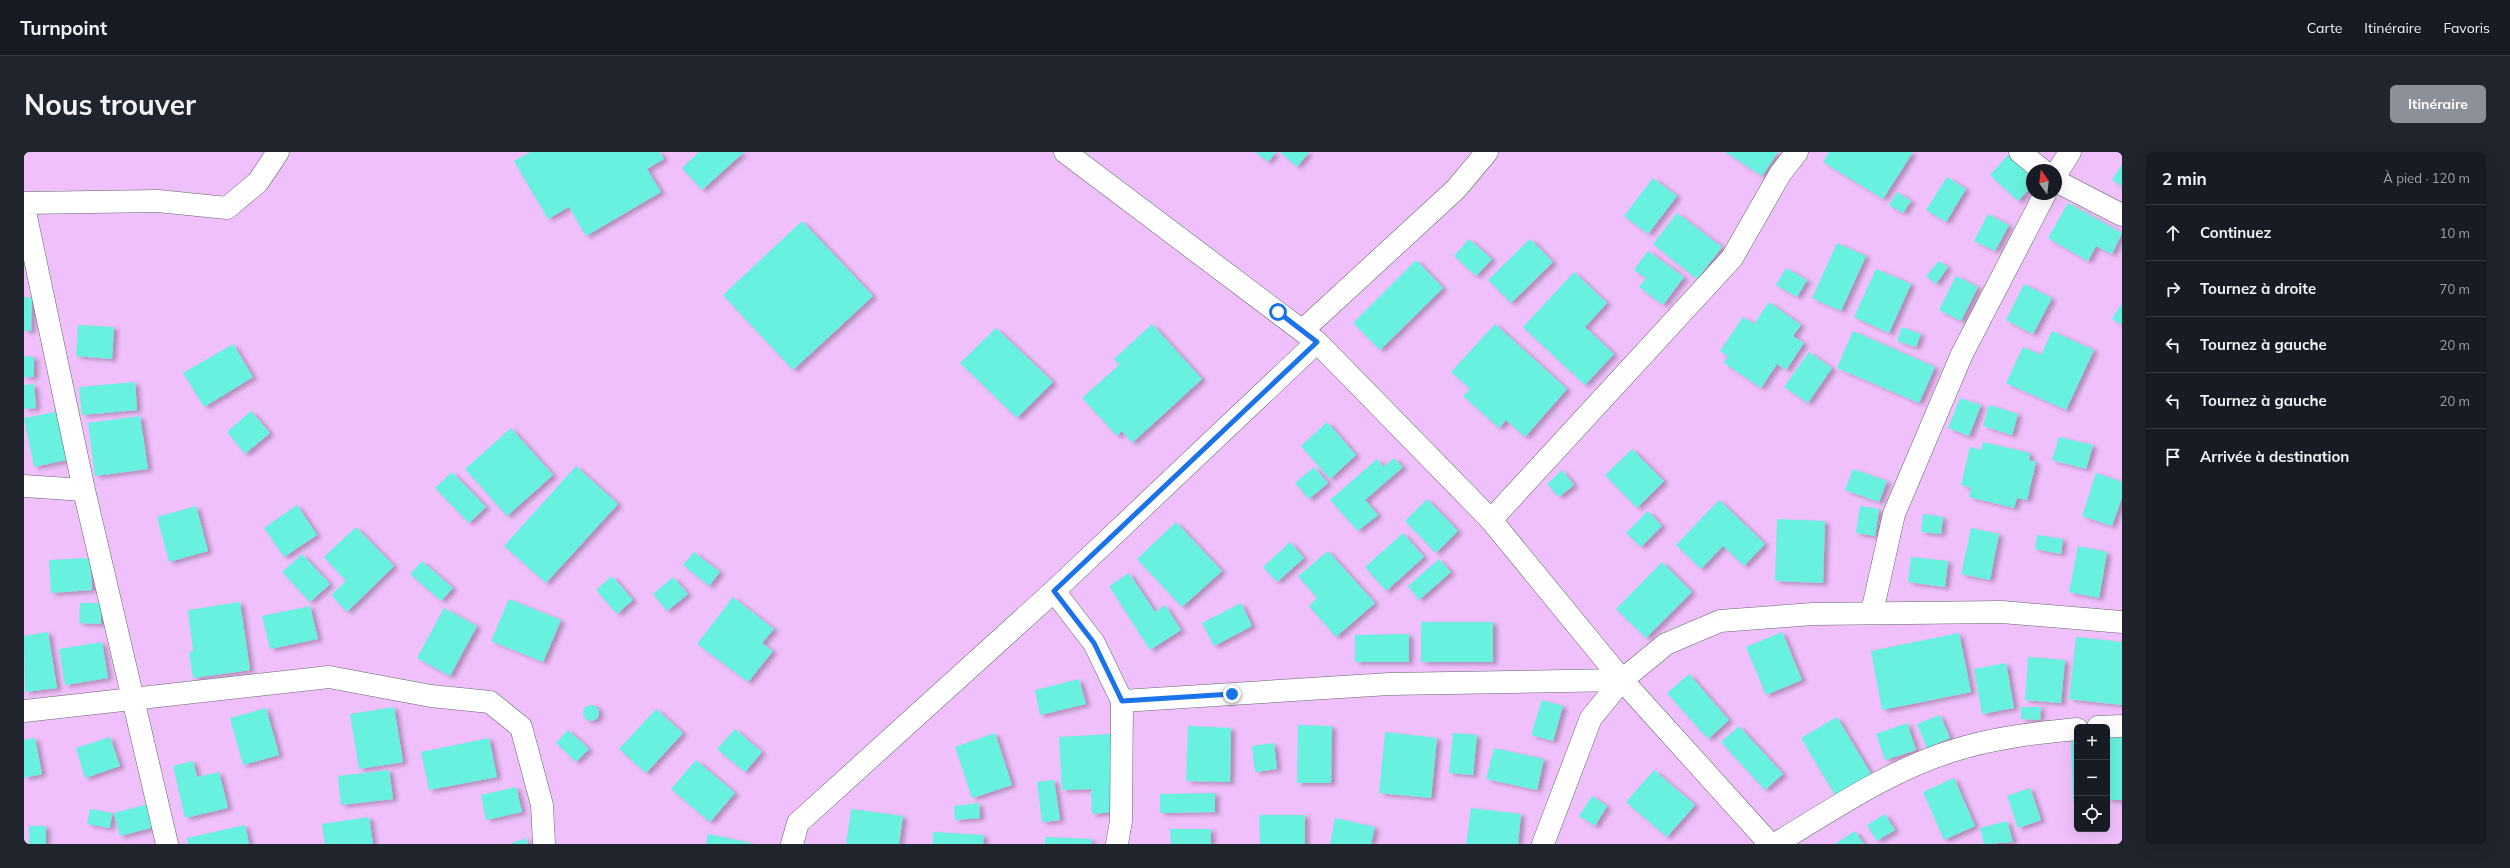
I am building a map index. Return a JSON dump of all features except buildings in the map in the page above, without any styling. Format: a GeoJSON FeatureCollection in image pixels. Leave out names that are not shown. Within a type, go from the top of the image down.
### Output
{"type":"FeatureCollection","features":[{"type":"Feature","properties":{"kind":"street"},"geometry":{"type":"LineString","coordinates":[[24,203],[158,201],[228,208],[258,182],[278,152]]}},
{"type":"Feature","properties":{"kind":"street"},"geometry":{"type":"LineString","coordinates":[[1065,152],[1310,336],[1491,520],[1622,680],[1770,844]]}},
{"type":"Feature","properties":{"kind":"street"},"geometry":{"type":"LineString","coordinates":[[792,844],[798,823],[1054,591],[1456,189],[1487,152]]}},
{"type":"Feature","properties":{"kind":"street"},"geometry":{"type":"LineString","coordinates":[[1491,520],[1732,258],[1780,174],[1797,152]]}},
{"type":"Feature","properties":{"kind":"street"},"geometry":{"type":"LineString","coordinates":[[2020,152],[2035,164]]}},
{"type":"Feature","properties":{"kind":"street"},"geometry":{"type":"LineString","coordinates":[[2062,165],[2070,152]]}},
{"type":"Feature","properties":{"kind":"street"},"geometry":{"type":"LineString","coordinates":[[2062,184],[2122,215]]}},
{"type":"Feature","properties":{"kind":"street"},"geometry":{"type":"LineString","coordinates":[[1872,612],[1894,514],[1962,354],[2042,200]]}},
{"type":"Feature","properties":{"kind":"street"},"geometry":{"type":"LineString","coordinates":[[24,207],[84,490],[167,844]]}},
{"type":"Feature","properties":{"kind":"street"},"geometry":{"type":"LineString","coordinates":[[24,486],[84,490]]}},
{"type":"Feature","properties":{"kind":"street"},"geometry":{"type":"LineString","coordinates":[[1054,591],[1094,643],[1122,701],[1121,821],[1116,844]]}},
{"type":"Feature","properties":{"kind":"street"},"geometry":{"type":"LineString","coordinates":[[1543,844],[1591,718],[1622,680],[1666,644],[1720,621],[1813,614],[1872,612],[2002,612],[2122,622]]}},
{"type":"Feature","properties":{"kind":"street"},"geometry":{"type":"LineString","coordinates":[[24,711],[329,677],[431,696],[490,702],[522,727],[542,805],[544,844]]}},
{"type":"Feature","properties":{"kind":"street"},"geometry":{"type":"LineString","coordinates":[[1122,701],[1389,684],[1622,680]]}},
{"type":"Feature","properties":{"kind":"street"},"geometry":{"type":"LineString","coordinates":[[2110,726],[2122,726]]}},
{"type":"Feature","properties":{"kind":"street"},"geometry":{"type":"LineString","coordinates":[[1775,844],[1884,779],[1951,751],[2028,733],[2074,729]]}},
{"type":"Feature","properties":{"kind":"shaded area"},"geometry":{"type":"Polygon","coordinates":[[[24,152],[2122,152],[2122,844],[24,844],[24,152]]]}},
{"type":"Feature","properties":{"kind":"route"},"geometry":{"type":"LineString","coordinates":[[1232,694],[1122,701],[1094,643],[1054,591],[1317,342],[1278,312]]}}]}
